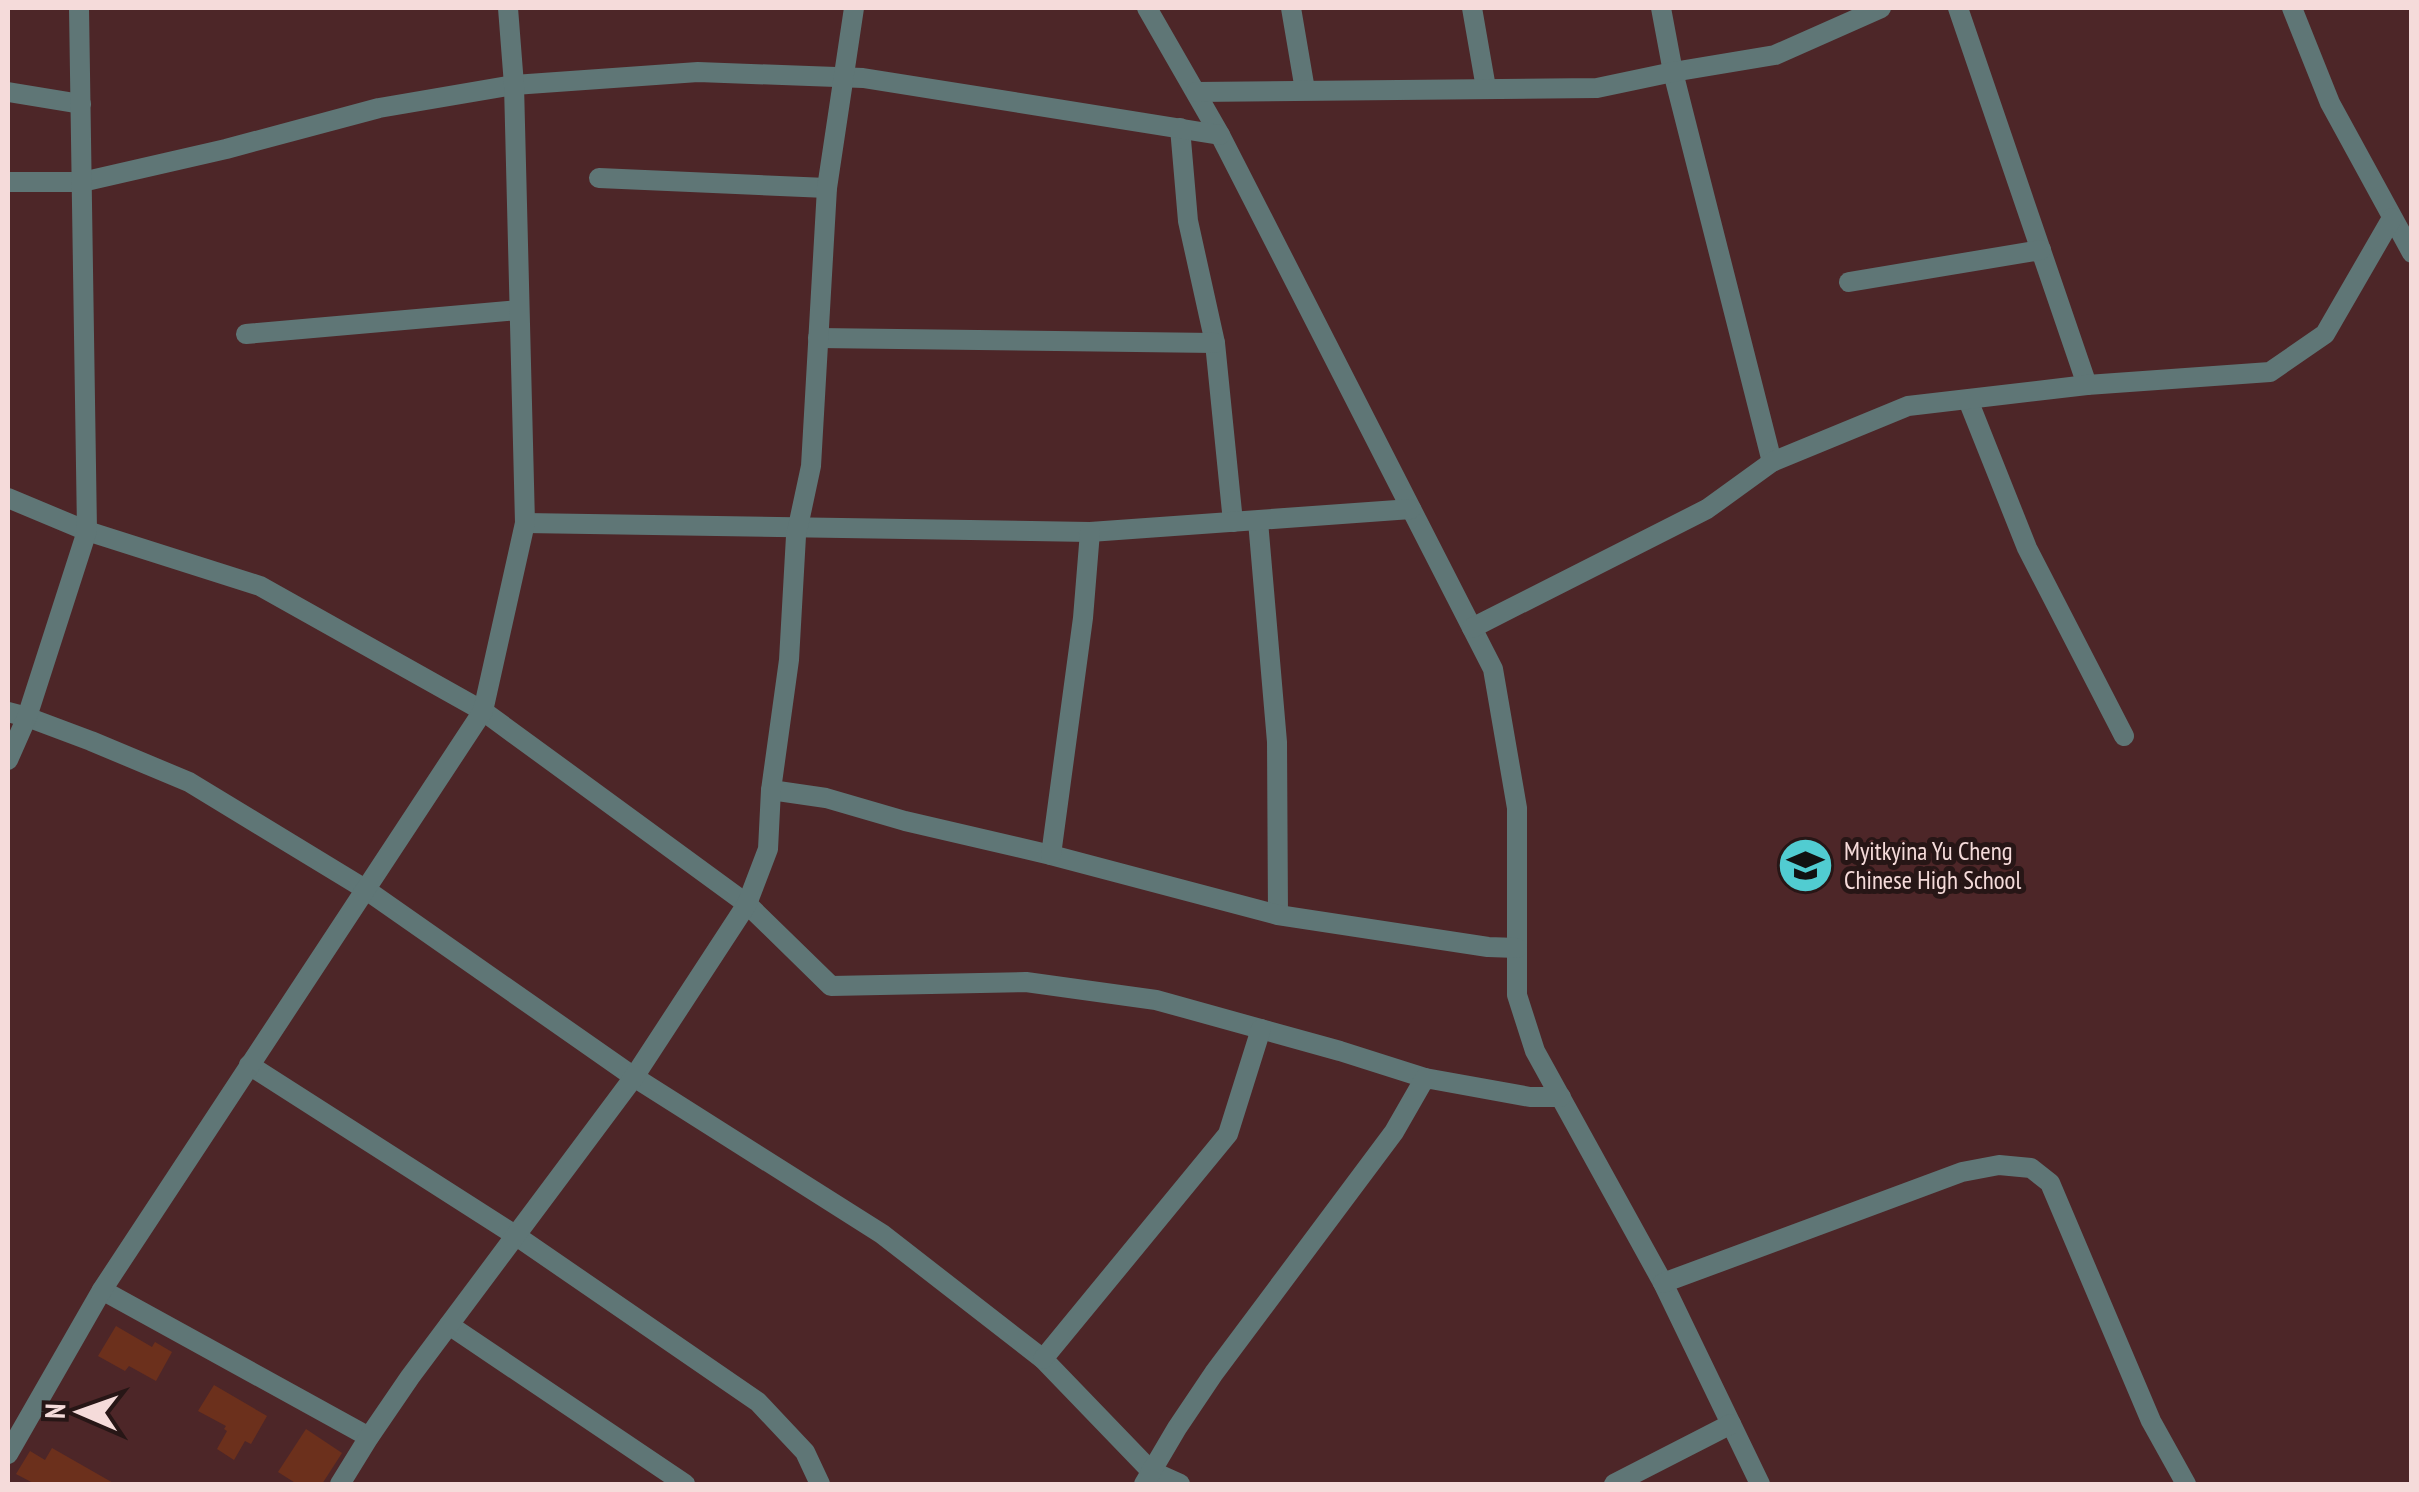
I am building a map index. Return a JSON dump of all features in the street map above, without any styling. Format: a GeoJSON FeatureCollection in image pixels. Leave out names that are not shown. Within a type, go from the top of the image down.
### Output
{"type":"FeatureCollection","features":[{"type":"Feature","properties":{"kind":"street"},"geometry":{"type":"LineString","coordinates":[[8,760],[17,715],[87,531],[79,8]]}},
{"type":"Feature","properties":{"kind":"street"},"geometry":{"type":"LineString","coordinates":[[8,1454],[102,1290],[483,711],[525,523],[514,85],[508,8]]}},
{"type":"Feature","properties":{"kind":"street"},"geometry":{"type":"LineString","coordinates":[[340,1484],[449,1325],[634,1077],[747,904],[768,849],[771,790],[789,660],[798,528],[811,466],[827,188],[854,8]]}},
{"type":"Feature","properties":{"kind":"street"},"geometry":{"type":"LineString","coordinates":[[1147,8],[1220,135],[1493,670],[1517,808],[1517,995],[1535,1051],[1663,1283],[1760,1484]]}},
{"type":"Feature","properties":{"kind":"street"},"geometry":{"type":"LineString","coordinates":[[1291,8],[1305,90]]}},
{"type":"Feature","properties":{"kind":"street"},"geometry":{"type":"LineString","coordinates":[[1472,8],[1486,88]]}},
{"type":"Feature","properties":{"kind":"street"},"geometry":{"type":"LineString","coordinates":[[1661,8],[1673,72],[1772,462]]}},
{"type":"Feature","properties":{"kind":"street"},"geometry":{"type":"LineString","coordinates":[[1196,92],[1597,88],[1776,55],[1881,8]]}},
{"type":"Feature","properties":{"kind":"street"},"geometry":{"type":"LineString","coordinates":[[1958,8],[2087,384]]}},
{"type":"Feature","properties":{"kind":"street"},"geometry":{"type":"LineString","coordinates":[[2292,8],[2330,103],[2412,253]]}},
{"type":"Feature","properties":{"kind":"street"},"geometry":{"type":"LineString","coordinates":[[8,182],[82,182],[379,108],[514,85],[698,72],[863,78],[1220,135]]}},
{"type":"Feature","properties":{"kind":"street"},"geometry":{"type":"LineString","coordinates":[[8,92],[81,104]]}},
{"type":"Feature","properties":{"kind":"street"},"geometry":{"type":"LineString","coordinates":[[1180,128],[1188,221],[1214,343],[1233,522]]}},
{"type":"Feature","properties":{"kind":"street"},"geometry":{"type":"LineString","coordinates":[[599,178],[827,188]]}},
{"type":"Feature","properties":{"kind":"street"},"geometry":{"type":"LineString","coordinates":[[1472,628],[1708,509],[1772,462],[1908,406],[2087,384],[2270,372],[2324,334],[2392,218]]}},
{"type":"Feature","properties":{"kind":"street"},"geometry":{"type":"LineString","coordinates":[[1849,282],[2041,250]]}},
{"type":"Feature","properties":{"kind":"street"},"geometry":{"type":"LineString","coordinates":[[246,334],[520,310]]}},
{"type":"Feature","properties":{"kind":"street"},"geometry":{"type":"LineString","coordinates":[[818,338],[1214,343]]}},
{"type":"Feature","properties":{"kind":"street"},"geometry":{"type":"LineString","coordinates":[[1968,400],[2027,548],[2124,736]]}},
{"type":"Feature","properties":{"kind":"street"},"geometry":{"type":"LineString","coordinates":[[8,498],[87,531],[260,586],[483,711],[747,904],[831,986],[1026,982],[1156,1000],[1425,1078],[1530,1096],[1560,1097]]}},
{"type":"Feature","properties":{"kind":"street"},"geometry":{"type":"LineString","coordinates":[[525,523],[1090,532],[1411,510]]}},
{"type":"Feature","properties":{"kind":"street"},"geometry":{"type":"LineString","coordinates":[[1258,521],[1277,742],[1278,914]]}},
{"type":"Feature","properties":{"kind":"street"},"geometry":{"type":"LineString","coordinates":[[1050,855],[1081,635],[1090,532]]}},
{"type":"Feature","properties":{"kind":"street"},"geometry":{"type":"LineString","coordinates":[[17,715],[189,782],[364,889],[634,1077],[882,1234],[1042,1360],[1147,1478],[1180,1484]]}},
{"type":"Feature","properties":{"kind":"street"},"geometry":{"type":"LineString","coordinates":[[771,790],[826,798],[1278,914],[1450,942],[1517,948]]}},
{"type":"Feature","properties":{"kind":"street"},"geometry":{"type":"LineString","coordinates":[[1042,1360],[1228,1134],[1262,1028]]}},
{"type":"Feature","properties":{"kind":"street"},"geometry":{"type":"LineString","coordinates":[[248,1065],[515,1235],[758,1402],[804,1452],[820,1484]]}},
{"type":"Feature","properties":{"kind":"street"},"geometry":{"type":"LineString","coordinates":[[1147,1478],[1214,1373],[1394,1132],[1425,1078]]}},
{"type":"Feature","properties":{"kind":"street"},"geometry":{"type":"LineString","coordinates":[[1663,1283],[1962,1172],[1999,1165],[2031,1168],[2050,1184],[2151,1421],[2186,1484]]}},
{"type":"Feature","properties":{"kind":"street"},"geometry":{"type":"LineString","coordinates":[[102,1290],[369,1437]]}},
{"type":"Feature","properties":{"kind":"street"},"geometry":{"type":"LineString","coordinates":[[449,1325],[685,1484]]}},
{"type":"Feature","properties":{"kind":"street"},"geometry":{"type":"LineString","coordinates":[[1614,1484],[1732,1424]]}},
{"type":"Feature","properties":{"kind":"building"},"geometry":{"type":"Polygon","coordinates":[[[116,1326],[152,1347],[155,1342],[172,1352],[156,1381],[129,1366],[125,1371],[98,1356],[116,1326]]]}},
{"type":"Feature","properties":{"kind":"building"},"geometry":{"type":"Polygon","coordinates":[[[214,1385],[267,1416],[251,1444],[245,1441],[234,1460],[217,1449],[226,1426],[198,1411],[214,1385]]]}},
{"type":"Feature","properties":{"kind":"building"},"geometry":{"type":"Polygon","coordinates":[[[306,1429],[342,1453],[322,1484],[297,1484],[278,1472],[306,1429]]]}},
{"type":"Feature","properties":{"kind":"building"},"geometry":{"type":"Polygon","coordinates":[[[52,1448],[115,1484],[35,1484],[16,1474],[30,1451],[45,1460],[52,1448]]]}},
{"type":"Feature","properties":{"kind":"place","name":"Myitkyina Yu Cheng Chinese High School"},"geometry":{"type":"Point","coordinates":[1805,865]}}]}
